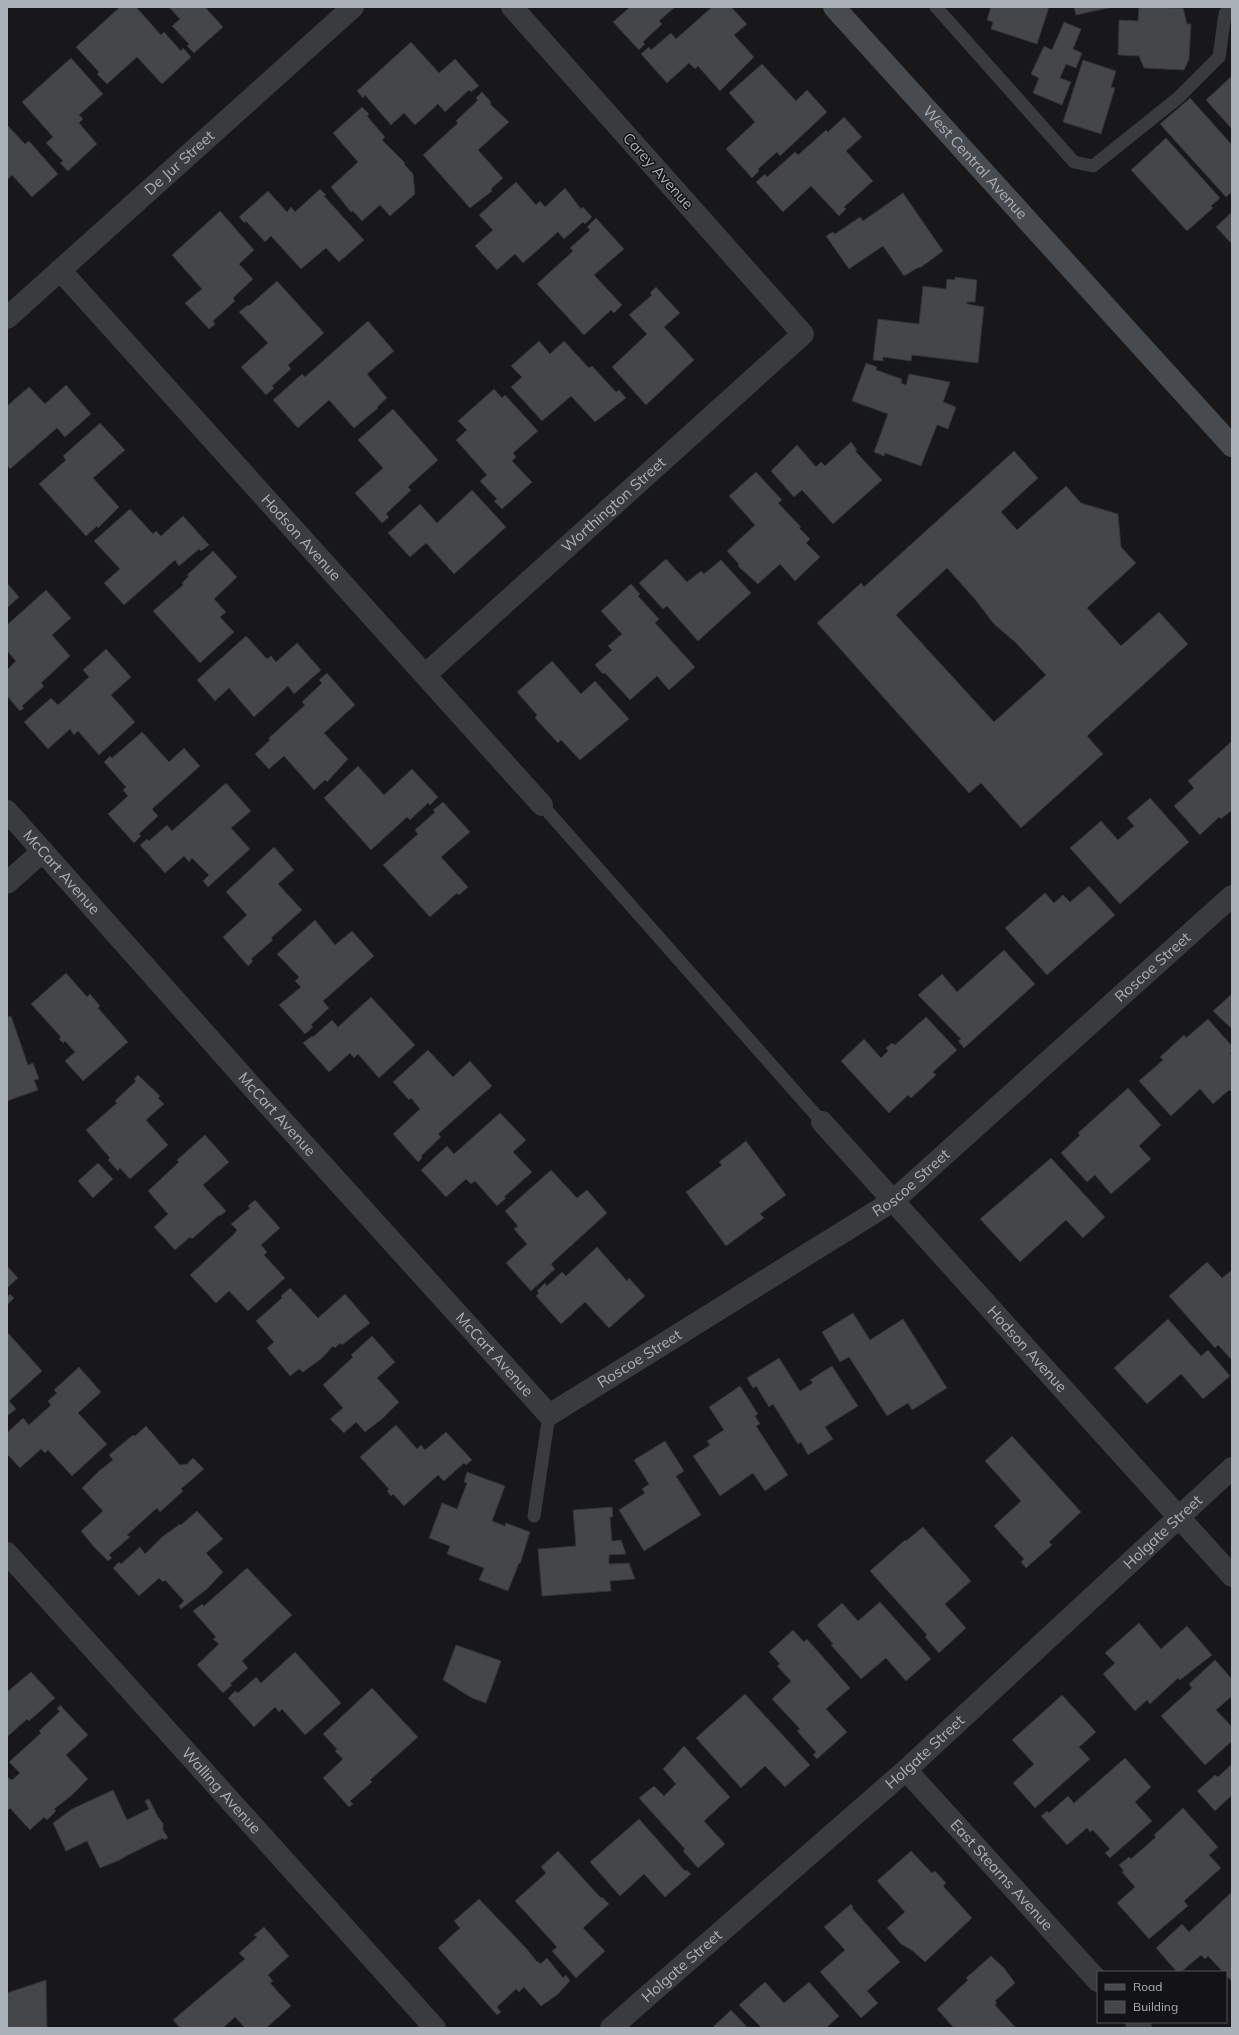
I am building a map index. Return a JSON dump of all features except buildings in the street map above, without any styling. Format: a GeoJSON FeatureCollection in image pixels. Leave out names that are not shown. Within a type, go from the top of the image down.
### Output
{"type":"FeatureCollection","features":[{"type":"Feature","properties":{"kind":"main road","name":"West Central Avenue"},"geometry":{"type":"LineString","coordinates":[[834,7],[1232,446]]}},
{"type":"Feature","properties":{"kind":"street","name":"De Jur Street"},"geometry":{"type":"LineString","coordinates":[[7,318],[353,7]]}},
{"type":"Feature","properties":{"kind":"street","name":"Carey Avenue"},"geometry":{"type":"LineString","coordinates":[[512,7],[804,334]]}},
{"type":"Feature","properties":{"kind":"street","name":"Hodson Avenue"},"geometry":{"type":"LineString","coordinates":[[60,270],[542,805]]}},
{"type":"Feature","properties":{"kind":"street","name":"Worthington Street"},"geometry":{"type":"LineString","coordinates":[[425,675],[804,334]]}},
{"type":"Feature","properties":{"kind":"street","name":"McCart Avenue"},"geometry":{"type":"LineString","coordinates":[[7,811],[253,1088],[549,1415]]}},
{"type":"Feature","properties":{"kind":"street"},"geometry":{"type":"LineString","coordinates":[[7,883],[43,850]]}},
{"type":"Feature","properties":{"kind":"street","name":"Roscoe Street"},"geometry":{"type":"LineString","coordinates":[[549,1415],[893,1201],[1232,896]]}},
{"type":"Feature","properties":{"kind":"street","name":"Hodson Avenue"},"geometry":{"type":"LineString","coordinates":[[822,1122],[1232,1576]]}},
{"type":"Feature","properties":{"kind":"street","name":"Holgate Street"},"geometry":{"type":"LineString","coordinates":[[611,2028],[906,1770],[1232,1468]]}},
{"type":"Feature","properties":{"kind":"street","name":"Walling Avenue"},"geometry":{"type":"LineString","coordinates":[[7,1553],[435,2028]]}},
{"type":"Feature","properties":{"kind":"street","name":"East Stearns Avenue"},"geometry":{"type":"LineString","coordinates":[[906,1770],[1097,1979]]}},
{"type":"Feature","properties":{"kind":"lane"},"geometry":{"type":"LineString","coordinates":[[936,7],[1074,162],[1093,166],[1178,98],[1219,58],[1225,9]]}},
{"type":"Feature","properties":{"kind":"lane"},"geometry":{"type":"LineString","coordinates":[[542,805],[822,1122]]}},
{"type":"Feature","properties":{"kind":"lane"},"geometry":{"type":"LineString","coordinates":[[534,1516],[549,1415]]}}]}
